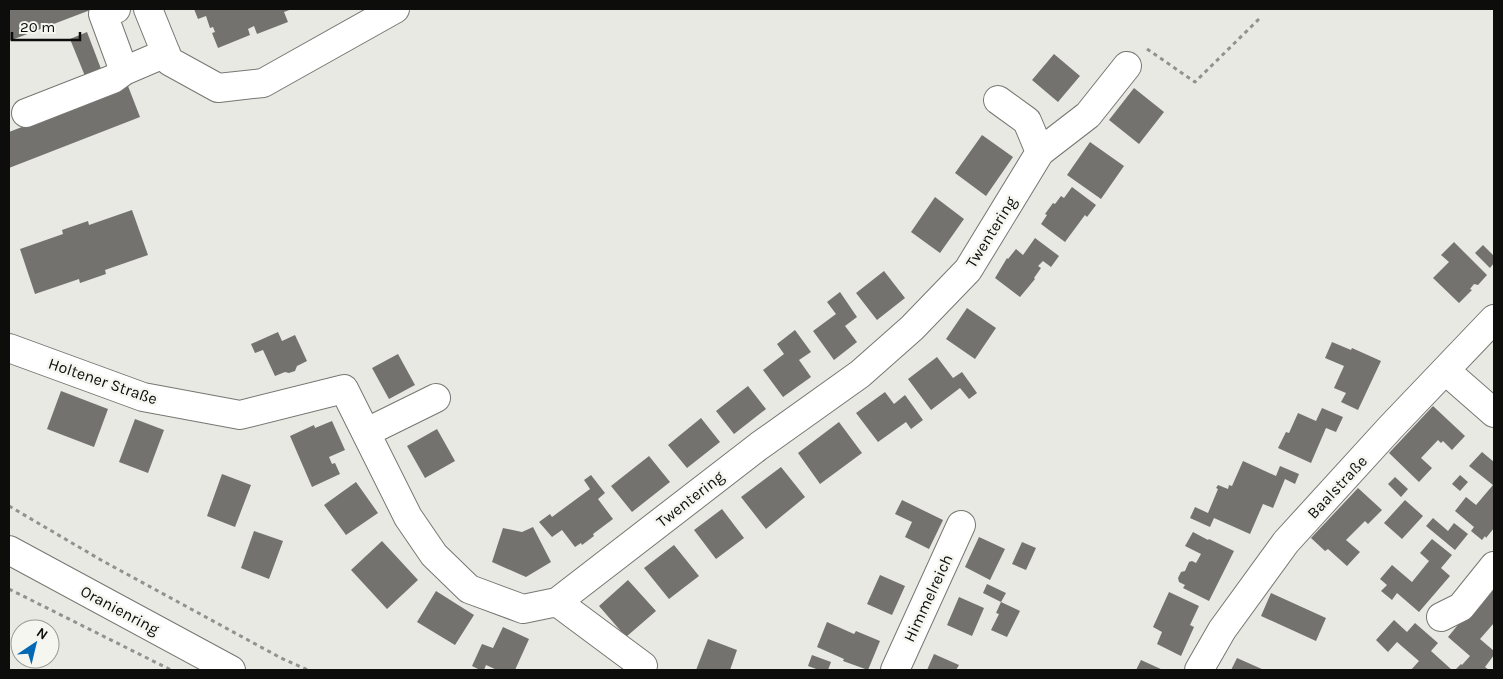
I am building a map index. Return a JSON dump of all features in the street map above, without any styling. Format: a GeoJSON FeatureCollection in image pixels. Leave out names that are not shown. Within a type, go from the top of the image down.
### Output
{"type":"FeatureCollection","features":[{"type":"Feature","properties":{"kind":"street"},"geometry":{"type":"LineString","coordinates":[[116,9],[103,14],[124,71]]}},
{"type":"Feature","properties":{"kind":"street"},"geometry":{"type":"LineString","coordinates":[[148,9],[169,60],[218,88],[263,83],[395,9]]}},
{"type":"Feature","properties":{"kind":"street"},"geometry":{"type":"LineString","coordinates":[[26,113],[113,79],[124,71],[166,53]]}},
{"type":"Feature","properties":{"kind":"street","name":"Twentering"},"geometry":{"type":"LineString","coordinates":[[344,389],[408,517],[434,555],[469,589],[523,609],[557,602],[759,446],[860,374],[912,328],[968,270],[1040,152],[1088,115],[1126,66]]}},
{"type":"Feature","properties":{"kind":"street"},"geometry":{"type":"LineString","coordinates":[[998,100],[1027,121],[1040,152]]}},
{"type":"Feature","properties":{"kind":"street","name":"Baalstraße"},"geometry":{"type":"LineString","coordinates":[[1199,670],[1222,630],[1286,542],[1390,428],[1494,319]]}},
{"type":"Feature","properties":{"kind":"street","name":"Holtener Straße"},"geometry":{"type":"LineString","coordinates":[[9,348],[143,397],[240,415],[344,389]]}},
{"type":"Feature","properties":{"kind":"street"},"geometry":{"type":"LineString","coordinates":[[1446,371],[1494,413]]}},
{"type":"Feature","properties":{"kind":"street"},"geometry":{"type":"LineString","coordinates":[[366,432],[436,398]]}},
{"type":"Feature","properties":{"kind":"street","name":"Himmelreich"},"geometry":{"type":"LineString","coordinates":[[894,670],[961,525]]}},
{"type":"Feature","properties":{"kind":"street","name":"Oranienring"},"geometry":{"type":"LineString","coordinates":[[9,550],[231,670]]}},
{"type":"Feature","properties":{"kind":"street"},"geometry":{"type":"LineString","coordinates":[[1442,617],[1461,607],[1494,566]]}},
{"type":"Feature","properties":{"kind":"street"},"geometry":{"type":"LineString","coordinates":[[557,602],[643,666]]}},
{"type":"Feature","properties":{"kind":"path"},"geometry":{"type":"LineString","coordinates":[[1126,66],[1145,47],[1195,82],[1260,18]]}},
{"type":"Feature","properties":{"kind":"path"},"geometry":{"type":"LineString","coordinates":[[9,506],[101,560],[281,658],[308,670]]}},
{"type":"Feature","properties":{"kind":"path"},"geometry":{"type":"LineString","coordinates":[[9,589],[171,670]]}},
{"type":"Feature","properties":{"kind":"building"},"geometry":{"type":"Polygon","coordinates":[[[9,9],[93,9],[9,41],[9,9]]]}},
{"type":"Feature","properties":{"kind":"building"},"geometry":{"type":"Polygon","coordinates":[[[194,9],[292,9],[284,12],[288,22],[257,34],[254,26],[248,29],[250,35],[218,48],[212,33],[215,32],[213,27],[210,28],[206,16],[198,19],[194,9]]]}},
{"type":"Feature","properties":{"kind":"building"},"geometry":{"type":"Polygon","coordinates":[[[87,32],[103,74],[87,81],[70,39],[87,32]]]}},
{"type":"Feature","properties":{"kind":"building"},"geometry":{"type":"Polygon","coordinates":[[[1054,54],[1080,76],[1058,102],[1032,80],[1054,54]]]}},
{"type":"Feature","properties":{"kind":"building"},"geometry":{"type":"Polygon","coordinates":[[[128,86],[140,117],[9,168],[9,132],[128,86]]]}},
{"type":"Feature","properties":{"kind":"building"},"geometry":{"type":"Polygon","coordinates":[[[1134,88],[1164,112],[1139,144],[1109,120],[1134,88]]]}},
{"type":"Feature","properties":{"kind":"building"},"geometry":{"type":"Polygon","coordinates":[[[982,135],[1013,157],[986,196],[955,173],[982,135]]]}},
{"type":"Feature","properties":{"kind":"building"},"geometry":{"type":"Polygon","coordinates":[[[1090,142],[1124,166],[1101,199],[1067,175],[1090,142]]]}},
{"type":"Feature","properties":{"kind":"building"},"geometry":{"type":"Polygon","coordinates":[[[1072,187],[1096,205],[1087,217],[1085,215],[1065,242],[1041,224],[1053,203],[1055,204],[1061,196],[1064,198],[1072,187]]]}},
{"type":"Feature","properties":{"kind":"building"},"geometry":{"type":"Polygon","coordinates":[[[935,197],[964,219],[940,253],[911,232],[935,197]]]}},
{"type":"Feature","properties":{"kind":"building"},"geometry":{"type":"Polygon","coordinates":[[[132,210],[148,255],[105,270],[106,274],[80,283],[79,279],[35,294],[20,249],[63,234],[62,230],[88,221],[89,225],[132,210]]]}},
{"type":"Feature","properties":{"kind":"building"},"geometry":{"type":"Polygon","coordinates":[[[1035,238],[1059,256],[1051,267],[1043,261],[1038,266],[1041,268],[1035,279],[1020,297],[995,278],[1007,258],[1016,249],[1023,255],[1035,238]]]}},
{"type":"Feature","properties":{"kind":"building"},"geometry":{"type":"Polygon","coordinates":[[[1454,242],[1487,275],[1478,285],[1474,284],[1470,289],[1472,290],[1459,303],[1433,278],[1449,262],[1441,255],[1454,242]]]}},
{"type":"Feature","properties":{"kind":"building"},"geometry":{"type":"Polygon","coordinates":[[[1483,245],[1494,256],[1494,263],[1490,268],[1475,253],[1483,245]]]}},
{"type":"Feature","properties":{"kind":"building"},"geometry":{"type":"Polygon","coordinates":[[[884,271],[905,298],[877,320],[856,293],[884,271]]]}},
{"type":"Feature","properties":{"kind":"building"},"geometry":{"type":"Polygon","coordinates":[[[840,292],[857,317],[845,326],[857,342],[834,360],[813,331],[836,314],[827,302],[840,292]]]}},
{"type":"Feature","properties":{"kind":"building"},"geometry":{"type":"Polygon","coordinates":[[[967,308],[996,328],[975,359],[946,339],[967,308]]]}},
{"type":"Feature","properties":{"kind":"building"},"geometry":{"type":"Polygon","coordinates":[[[795,330],[811,352],[799,360],[811,377],[783,397],[763,370],[784,354],[777,344],[795,330]]]}},
{"type":"Feature","properties":{"kind":"building"},"geometry":{"type":"Polygon","coordinates":[[[278,332],[282,341],[295,335],[307,361],[297,366],[295,371],[275,376],[263,350],[255,353],[251,344],[278,332]]]}},
{"type":"Feature","properties":{"kind":"building"},"geometry":{"type":"Polygon","coordinates":[[[1332,342],[1351,350],[1352,348],[1381,361],[1358,410],[1341,402],[1346,393],[1334,388],[1344,366],[1325,358],[1332,342]]]}},
{"type":"Feature","properties":{"kind":"building"},"geometry":{"type":"Polygon","coordinates":[[[398,354],[415,385],[389,399],[372,368],[398,354]]]}},
{"type":"Feature","properties":{"kind":"building"},"geometry":{"type":"Polygon","coordinates":[[[937,357],[953,378],[962,372],[977,393],[969,399],[960,388],[931,410],[908,379],[937,357]]]}},
{"type":"Feature","properties":{"kind":"building"},"geometry":{"type":"Polygon","coordinates":[[[748,386],[766,409],[734,434],[716,411],[748,386]]]}},
{"type":"Feature","properties":{"kind":"building"},"geometry":{"type":"Polygon","coordinates":[[[61,391],[108,409],[94,447],[47,429],[61,391]]]}},
{"type":"Feature","properties":{"kind":"building"},"geometry":{"type":"Polygon","coordinates":[[[885,392],[894,404],[905,395],[923,420],[911,429],[906,422],[878,442],[856,413],[885,392]]]}},
{"type":"Feature","properties":{"kind":"building"},"geometry":{"type":"Polygon","coordinates":[[[1433,406],[1465,436],[1452,450],[1443,441],[1441,443],[1438,440],[1421,458],[1432,468],[1419,482],[1389,453],[1433,406]]]}},
{"type":"Feature","properties":{"kind":"building"},"geometry":{"type":"Polygon","coordinates":[[[1322,408],[1343,417],[1336,432],[1326,428],[1311,463],[1278,448],[1286,432],[1289,433],[1298,413],[1316,421],[1322,408]]]}},
{"type":"Feature","properties":{"kind":"building"},"geometry":{"type":"Polygon","coordinates":[[[701,418],[720,442],[687,468],[668,445],[701,418]]]}},
{"type":"Feature","properties":{"kind":"building"},"geometry":{"type":"Polygon","coordinates":[[[135,419],[164,430],[148,473],[119,462],[135,419]]]}},
{"type":"Feature","properties":{"kind":"building"},"geometry":{"type":"Polygon","coordinates":[[[332,421],[345,450],[329,457],[332,464],[335,463],[340,474],[312,487],[290,436],[314,425],[315,428],[332,421]]]}},
{"type":"Feature","properties":{"kind":"building"},"geometry":{"type":"Polygon","coordinates":[[[839,422],[862,453],[820,484],[798,453],[839,422]]]}},
{"type":"Feature","properties":{"kind":"building"},"geometry":{"type":"Polygon","coordinates":[[[437,429],[455,461],[425,478],[407,446],[437,429]]]}},
{"type":"Feature","properties":{"kind":"building"},"geometry":{"type":"Polygon","coordinates":[[[1482,452],[1494,462],[1494,528],[1482,540],[1471,531],[1474,527],[1455,511],[1466,497],[1476,505],[1493,485],[1469,466],[1482,452]]]}},
{"type":"Feature","properties":{"kind":"building"},"geometry":{"type":"Polygon","coordinates":[[[649,456],[670,482],[632,512],[611,486],[649,456]]]}},
{"type":"Feature","properties":{"kind":"building"},"geometry":{"type":"Polygon","coordinates":[[[1243,461],[1276,476],[1280,466],[1299,474],[1295,484],[1285,479],[1273,508],[1263,504],[1250,534],[1214,518],[1210,527],[1190,518],[1195,507],[1208,513],[1218,485],[1228,489],[1229,485],[1232,486],[1243,461]]]}},
{"type":"Feature","properties":{"kind":"building"},"geometry":{"type":"Polygon","coordinates":[[[781,467],[805,497],[766,529],[741,497],[781,467]]]}},
{"type":"Feature","properties":{"kind":"building"},"geometry":{"type":"Polygon","coordinates":[[[222,474],[251,485],[235,527],[207,516],[222,474]]]}},
{"type":"Feature","properties":{"kind":"building"},"geometry":{"type":"Polygon","coordinates":[[[591,475],[605,493],[598,499],[613,519],[582,545],[581,543],[575,547],[562,530],[552,537],[539,522],[550,514],[552,517],[590,489],[584,480],[591,475]]]}},
{"type":"Feature","properties":{"kind":"building"},"geometry":{"type":"Polygon","coordinates":[[[1460,475],[1468,482],[1460,491],[1452,484],[1460,475]]]}},
{"type":"Feature","properties":{"kind":"building"},"geometry":{"type":"Polygon","coordinates":[[[1395,477],[1408,489],[1401,497],[1388,484],[1395,477]]]}},
{"type":"Feature","properties":{"kind":"building"},"geometry":{"type":"Polygon","coordinates":[[[356,482],[378,513],[346,535],[324,505],[356,482]]]}},
{"type":"Feature","properties":{"kind":"building"},"geometry":{"type":"Polygon","coordinates":[[[1358,488],[1382,510],[1368,524],[1365,521],[1346,540],[1360,552],[1347,566],[1328,549],[1325,551],[1311,538],[1358,488]]]}},
{"type":"Feature","properties":{"kind":"building"},"geometry":{"type":"Polygon","coordinates":[[[902,500],[943,520],[929,549],[905,537],[912,522],[895,514],[902,500]]]}},
{"type":"Feature","properties":{"kind":"building"},"geometry":{"type":"Polygon","coordinates":[[[1405,500],[1423,516],[1402,539],[1384,523],[1405,500]]]}},
{"type":"Feature","properties":{"kind":"building"},"geometry":{"type":"Polygon","coordinates":[[[722,509],[744,538],[716,559],[694,530],[722,509]]]}},
{"type":"Feature","properties":{"kind":"building"},"geometry":{"type":"Polygon","coordinates":[[[1433,518],[1448,531],[1454,523],[1468,534],[1455,550],[1426,526],[1433,518]]]}},
{"type":"Feature","properties":{"kind":"building"},"geometry":{"type":"Polygon","coordinates":[[[533,527],[551,562],[526,577],[492,562],[503,528],[522,532],[533,527]]]}},
{"type":"Feature","properties":{"kind":"building"},"geometry":{"type":"Polygon","coordinates":[[[254,531],[283,541],[269,579],[241,568],[254,531]]]}},
{"type":"Feature","properties":{"kind":"building"},"geometry":{"type":"Polygon","coordinates":[[[1193,532],[1234,551],[1209,601],[1183,588],[1185,585],[1179,582],[1178,578],[1181,572],[1185,571],[1189,562],[1196,563],[1201,554],[1185,546],[1193,532]]]}},
{"type":"Feature","properties":{"kind":"building"},"geometry":{"type":"Polygon","coordinates":[[[979,537],[1005,549],[990,580],[965,567],[979,537]]]}},
{"type":"Feature","properties":{"kind":"building"},"geometry":{"type":"Polygon","coordinates":[[[1432,539],[1452,555],[1441,568],[1450,576],[1419,612],[1397,593],[1392,600],[1381,591],[1387,585],[1380,579],[1392,565],[1412,582],[1429,561],[1420,553],[1432,539]]]}},
{"type":"Feature","properties":{"kind":"building"},"geometry":{"type":"Polygon","coordinates":[[[382,541],[418,580],[387,609],[351,570],[382,541]]]}},
{"type":"Feature","properties":{"kind":"building"},"geometry":{"type":"Polygon","coordinates":[[[1022,542],[1036,548],[1026,570],[1012,564],[1022,542]]]}},
{"type":"Feature","properties":{"kind":"building"},"geometry":{"type":"Polygon","coordinates":[[[674,545],[699,576],[669,599],[644,568],[674,545]]]}},
{"type":"Feature","properties":{"kind":"building"},"geometry":{"type":"Polygon","coordinates":[[[880,575],[905,586],[892,615],[867,604],[880,575]]]}},
{"type":"Feature","properties":{"kind":"building"},"geometry":{"type":"Polygon","coordinates":[[[628,580],[656,611],[626,637],[599,606],[628,580]]]}},
{"type":"Feature","properties":{"kind":"building"},"geometry":{"type":"Polygon","coordinates":[[[987,584],[1006,593],[1001,602],[983,593],[987,584]]]}},
{"type":"Feature","properties":{"kind":"building"},"geometry":{"type":"Polygon","coordinates":[[[1489,587],[1494,591],[1494,623],[1480,639],[1494,651],[1494,655],[1485,667],[1489,670],[1455,670],[1470,656],[1448,637],[1489,587]]]}},
{"type":"Feature","properties":{"kind":"building"},"geometry":{"type":"Polygon","coordinates":[[[436,591],[474,615],[455,645],[417,622],[436,591]]]}},
{"type":"Feature","properties":{"kind":"building"},"geometry":{"type":"Polygon","coordinates":[[[1169,592],[1199,606],[1190,625],[1194,627],[1181,656],[1157,644],[1162,632],[1153,627],[1169,592]]]}},
{"type":"Feature","properties":{"kind":"building"},"geometry":{"type":"Polygon","coordinates":[[[1271,593],[1326,618],[1316,641],[1261,616],[1271,593]]]}},
{"type":"Feature","properties":{"kind":"building"},"geometry":{"type":"Polygon","coordinates":[[[959,597],[984,608],[972,636],[947,625],[959,597]]]}},
{"type":"Feature","properties":{"kind":"building"},"geometry":{"type":"Polygon","coordinates":[[[1001,602],[1020,611],[1007,637],[991,630],[999,614],[996,613],[1001,602]]]}},
{"type":"Feature","properties":{"kind":"building"},"geometry":{"type":"Polygon","coordinates":[[[1394,620],[1407,632],[1415,623],[1438,643],[1431,651],[1452,670],[1411,670],[1419,661],[1397,642],[1388,652],[1376,640],[1394,620]]]}},
{"type":"Feature","properties":{"kind":"building"},"geometry":{"type":"Polygon","coordinates":[[[827,622],[854,634],[856,631],[880,641],[868,670],[843,661],[844,659],[817,647],[827,622]]]}},
{"type":"Feature","properties":{"kind":"building"},"geometry":{"type":"Polygon","coordinates":[[[503,627],[529,639],[515,670],[497,670],[486,665],[484,670],[480,670],[472,666],[482,644],[493,648],[503,627]]]}},
{"type":"Feature","properties":{"kind":"building"},"geometry":{"type":"Polygon","coordinates":[[[708,639],[737,650],[730,670],[696,670],[708,639]]]}},
{"type":"Feature","properties":{"kind":"building"},"geometry":{"type":"Polygon","coordinates":[[[934,654],[959,665],[956,670],[927,670],[934,654]]]}},
{"type":"Feature","properties":{"kind":"building"},"geometry":{"type":"Polygon","coordinates":[[[812,655],[831,662],[828,670],[819,670],[808,666],[812,655]]]}},
{"type":"Feature","properties":{"kind":"building"},"geometry":{"type":"Polygon","coordinates":[[[1237,658],[1264,670],[1231,670],[1237,658]]]}},
{"type":"Feature","properties":{"kind":"building"},"geometry":{"type":"Polygon","coordinates":[[[1141,660],[1163,670],[1136,670],[1141,660]]]}}]}
